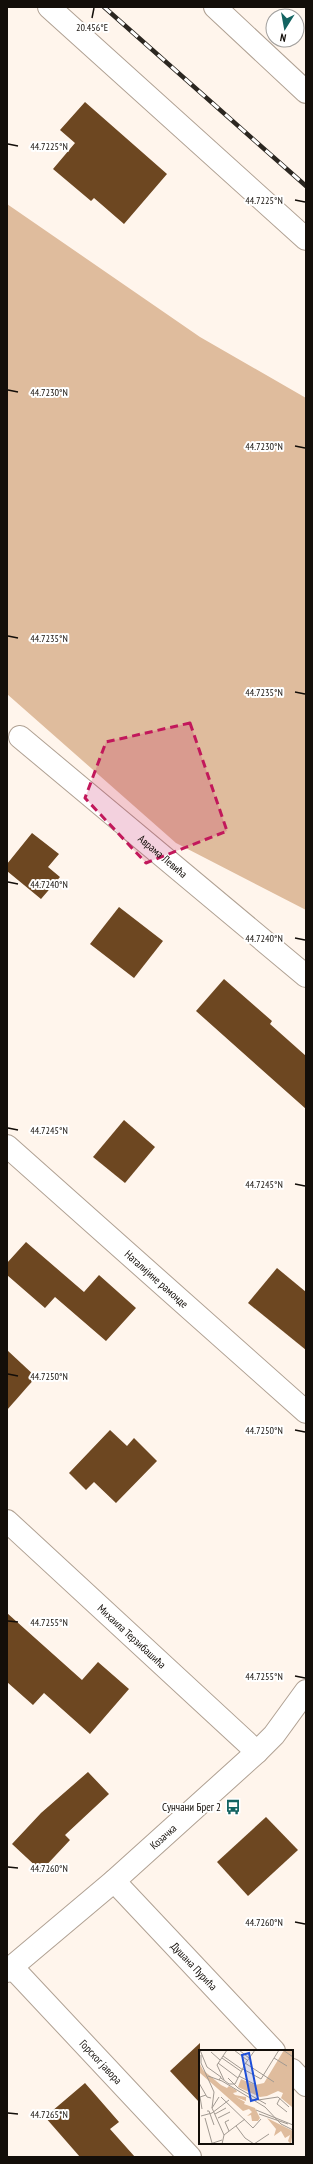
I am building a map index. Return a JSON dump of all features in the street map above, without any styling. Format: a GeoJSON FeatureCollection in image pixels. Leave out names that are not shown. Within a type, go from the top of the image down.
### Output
{"type":"FeatureCollection","features":[{"type":"Feature","properties":{"kind":"street"},"geometry":{"type":"LineString","coordinates":[[48,7],[306,239]]}},
{"type":"Feature","properties":{"kind":"street"},"geometry":{"type":"LineString","coordinates":[[215,7],[306,92]]}},
{"type":"Feature","properties":{"kind":"street","name":"Аврама Левића"},"geometry":{"type":"LineString","coordinates":[[20,737],[306,976]]}},
{"type":"Feature","properties":{"kind":"street","name":"Наталијине рамонде"},"geometry":{"type":"LineString","coordinates":[[7,1146],[306,1412]]}},
{"type":"Feature","properties":{"kind":"street","name":"Михаила Терзибашића"},"geometry":{"type":"LineString","coordinates":[[7,1521],[257,1752]]}},
{"type":"Feature","properties":{"kind":"street","name":"Козачка"},"geometry":{"type":"LineString","coordinates":[[9,1969],[114,1881],[257,1752],[274,1735],[306,1691]]}},
{"type":"Feature","properties":{"kind":"street","name":"Душана Пурића"},"geometry":{"type":"LineString","coordinates":[[114,1881],[273,2050]]}},
{"type":"Feature","properties":{"kind":"street","name":"Горског јавора"},"geometry":{"type":"LineString","coordinates":[[9,1969],[190,2157]]}},
{"type":"Feature","properties":{"kind":"street"},"geometry":{"type":"LineString","coordinates":[[293,2071],[306,2085]]}},
{"type":"Feature","properties":{"kind":"highlighted area"},"geometry":{"type":"Polygon","coordinates":[[[190,723],[227,831],[146,863],[85,798],[106,742],[190,723]]]}},
{"type":"Feature","properties":{"kind":"shaded area"},"geometry":{"type":"Polygon","coordinates":[[[7,204],[200,337],[306,398],[306,910],[176,843],[7,694],[7,204]]]}},
{"type":"Feature","properties":{"kind":"building"},"geometry":{"type":"Polygon","coordinates":[[[85,102],[167,174],[124,224],[94,198],[91,201],[53,169],[75,143],[60,130],[85,102]]]}},
{"type":"Feature","properties":{"kind":"building"},"geometry":{"type":"Polygon","coordinates":[[[32,833],[59,854],[48,867],[60,877],[41,899],[7,871],[7,864],[32,833]]]}},
{"type":"Feature","properties":{"kind":"building"},"geometry":{"type":"Polygon","coordinates":[[[119,907],[163,941],[134,978],[90,944],[119,907]]]}},
{"type":"Feature","properties":{"kind":"building"},"geometry":{"type":"Polygon","coordinates":[[[224,979],[272,1021],[270,1024],[306,1056],[306,1109],[196,1011],[224,979]]]}},
{"type":"Feature","properties":{"kind":"building"},"geometry":{"type":"Polygon","coordinates":[[[124,1120],[155,1147],[125,1183],[93,1157],[124,1120]]]}},
{"type":"Feature","properties":{"kind":"building"},"geometry":{"type":"Polygon","coordinates":[[[26,1242],[84,1292],[99,1275],[136,1308],[106,1341],[55,1297],[45,1308],[7,1275],[7,1263],[26,1242]]]}},
{"type":"Feature","properties":{"kind":"building"},"geometry":{"type":"Polygon","coordinates":[[[277,1268],[306,1292],[306,1350],[248,1303],[277,1268]]]}},
{"type":"Feature","properties":{"kind":"building"},"geometry":{"type":"Polygon","coordinates":[[[7,1350],[36,1377],[7,1410],[7,1350]]]}},
{"type":"Feature","properties":{"kind":"building"},"geometry":{"type":"Polygon","coordinates":[[[110,1430],[127,1446],[134,1438],[157,1461],[116,1503],[94,1482],[86,1490],[69,1473],[110,1430]]]}},
{"type":"Feature","properties":{"kind":"building"},"geometry":{"type":"Polygon","coordinates":[[[7,1613],[82,1680],[98,1662],[129,1689],[90,1734],[44,1693],[33,1705],[7,1682],[7,1613]]]}},
{"type":"Feature","properties":{"kind":"building"},"geometry":{"type":"Polygon","coordinates":[[[88,1772],[109,1794],[65,1835],[70,1840],[41,1871],[12,1844],[41,1813],[88,1772]]]}},
{"type":"Feature","properties":{"kind":"building"},"geometry":{"type":"Polygon","coordinates":[[[266,1817],[298,1850],[248,1896],[217,1862],[266,1817]]]}},
{"type":"Feature","properties":{"kind":"building"},"geometry":{"type":"Polygon","coordinates":[[[200,2043],[199,2102],[170,2071],[200,2043]]]}},
{"type":"Feature","properties":{"kind":"building"},"geometry":{"type":"Polygon","coordinates":[[[85,2083],[119,2122],[110,2129],[135,2157],[80,2157],[45,2117],[85,2083]]]}},
{"type":"Feature","properties":{"kind":"railway"},"geometry":{"type":"LineString","coordinates":[[104,7],[306,186]]}},
{"type":"Feature","properties":{"kind":"place","name":"Сунчани Брег 2"},"geometry":{"type":"Point","coordinates":[233,1807]}}]}
